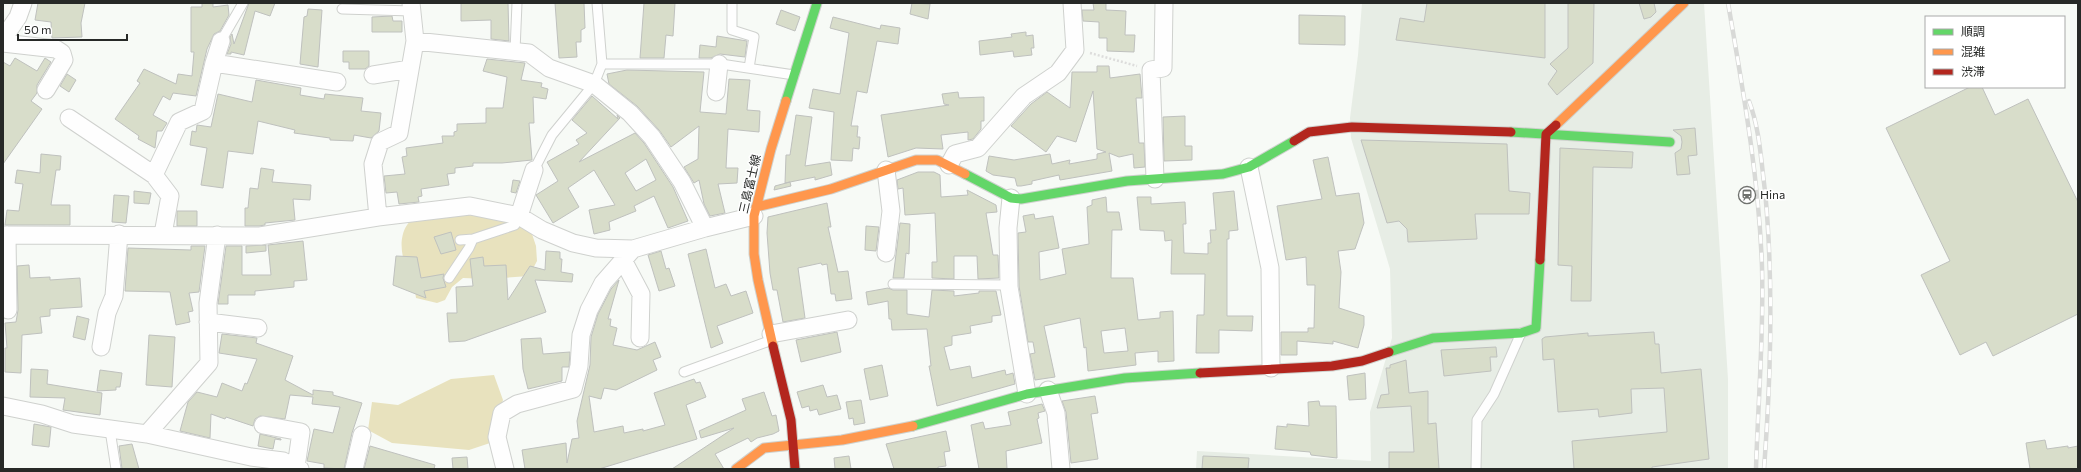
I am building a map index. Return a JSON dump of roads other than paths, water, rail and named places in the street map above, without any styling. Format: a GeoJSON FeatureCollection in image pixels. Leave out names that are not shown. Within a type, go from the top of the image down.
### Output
{"type":"FeatureCollection","features":[{"type":"Feature","properties":{"kind":"street"},"geometry":{"type":"LineString","coordinates":[[3,39],[18,16],[23,3]]}},
{"type":"Feature","properties":{"kind":"street","name":"三島富士線"},"geometry":{"type":"LineString","coordinates":[[795,469],[790,420],[754,254],[755,212],[771,149],[817,3]]}},
{"type":"Feature","properties":{"kind":"street"},"geometry":{"type":"LineString","coordinates":[[949,165],[955,154],[978,148],[1024,96],[1058,73],[1075,50],[1072,3]]}},
{"type":"Feature","properties":{"kind":"street"},"geometry":{"type":"LineString","coordinates":[[1155,179],[1151,70],[1163,68],[1164,3]]}},
{"type":"Feature","properties":{"kind":"street"},"geometry":{"type":"LineString","coordinates":[[736,469],[764,448],[842,440],[901,429],[1027,394],[1048,390],[1125,378],[1271,368],[1332,366],[1362,361],[1433,338],[1521,333],[1536,328],[1546,134],[1684,3]]}},
{"type":"Feature","properties":{"kind":"street"},"geometry":{"type":"LineString","coordinates":[[378,217],[373,164],[380,142],[399,133],[415,40],[411,7]]}},
{"type":"Feature","properties":{"kind":"street"},"geometry":{"type":"LineString","coordinates":[[415,40],[529,53],[549,68],[594,84],[630,113],[652,137],[682,182],[705,228]]}},
{"type":"Feature","properties":{"kind":"street"},"geometry":{"type":"LineString","coordinates":[[154,176],[179,122],[203,111],[214,63],[221,41]]}},
{"type":"Feature","properties":{"kind":"street"},"geometry":{"type":"LineString","coordinates":[[3,43],[56,49],[62,53],[64,60],[46,90]]}},
{"type":"Feature","properties":{"kind":"street"},"geometry":{"type":"LineString","coordinates":[[214,63],[337,82]]}},
{"type":"Feature","properties":{"kind":"street"},"geometry":{"type":"LineString","coordinates":[[716,92],[719,64]]}},
{"type":"Feature","properties":{"kind":"street"},"geometry":{"type":"LineString","coordinates":[[373,75],[410,69]]}},
{"type":"Feature","properties":{"kind":"street"},"geometry":{"type":"LineString","coordinates":[[68,118],[154,176],[170,196],[163,234]]}},
{"type":"Feature","properties":{"kind":"street"},"geometry":{"type":"LineString","coordinates":[[506,469],[497,437],[502,413],[517,404],[573,389],[579,366],[581,335],[589,310],[603,283],[628,255],[705,228],[831,189],[916,160],[937,160],[1011,198],[1021,199],[1127,181],[1223,174],[1249,167],[1309,132],[1352,127],[1527,132],[1670,142]]}},
{"type":"Feature","properties":{"kind":"street"},"geometry":{"type":"LineString","coordinates":[[1249,167],[1270,268],[1271,368]]}},
{"type":"Feature","properties":{"kind":"street"},"geometry":{"type":"LineString","coordinates":[[519,216],[534,170]]}},
{"type":"Feature","properties":{"kind":"street"},"geometry":{"type":"LineString","coordinates":[[886,170],[891,211],[886,253]]}},
{"type":"Feature","properties":{"kind":"street"},"geometry":{"type":"LineString","coordinates":[[1011,198],[1008,228],[1009,285],[1027,394]]}},
{"type":"Feature","properties":{"kind":"street"},"geometry":{"type":"LineString","coordinates":[[8,310],[5,235],[163,234],[260,236],[378,217],[470,206],[519,216],[542,230],[573,243],[628,255]]}},
{"type":"Feature","properties":{"kind":"street"},"geometry":{"type":"LineString","coordinates":[[101,346],[107,313],[114,296],[119,234]]}},
{"type":"Feature","properties":{"kind":"street"},"geometry":{"type":"LineString","coordinates":[[147,434],[209,363],[208,303],[217,235]]}},
{"type":"Feature","properties":{"kind":"street"},"geometry":{"type":"LineString","coordinates":[[628,255],[641,294],[640,338]]}},
{"type":"Feature","properties":{"kind":"street"},"geometry":{"type":"LineString","coordinates":[[772,337],[848,320]]}},
{"type":"Feature","properties":{"kind":"street"},"geometry":{"type":"LineString","coordinates":[[208,322],[258,328]]}},
{"type":"Feature","properties":{"kind":"street"},"geometry":{"type":"LineString","coordinates":[[1048,390],[1056,413],[1061,469]]}},
{"type":"Feature","properties":{"kind":"street"},"geometry":{"type":"LineString","coordinates":[[3,406],[42,414],[73,424],[147,434],[251,457],[283,460],[298,468],[301,432],[263,425]]}},
{"type":"Feature","properties":{"kind":"street"},"geometry":{"type":"LineString","coordinates":[[354,469],[362,436]]}},
{"type":"Feature","properties":{"kind":"lane"},"geometry":{"type":"LineString","coordinates":[[221,41],[242,3]]}},
{"type":"Feature","properties":{"kind":"lane"},"geometry":{"type":"LineString","coordinates":[[516,51],[517,3]]}},
{"type":"Feature","properties":{"kind":"lane"},"geometry":{"type":"LineString","coordinates":[[534,170],[552,135],[594,84],[602,64],[597,3]]}},
{"type":"Feature","properties":{"kind":"lane"},"geometry":{"type":"LineString","coordinates":[[732,3],[732,30],[754,36],[749,68]]}},
{"type":"Feature","properties":{"kind":"lane"},"geometry":{"type":"LineString","coordinates":[[342,10],[411,7]]}},
{"type":"Feature","properties":{"kind":"lane"},"geometry":{"type":"LineString","coordinates":[[602,64],[636,62],[719,64],[794,75]]}},
{"type":"Feature","properties":{"kind":"lane"},"geometry":{"type":"LineString","coordinates":[[460,240],[472,238],[515,225],[519,216]]}},
{"type":"Feature","properties":{"kind":"lane"},"geometry":{"type":"LineString","coordinates":[[450,278],[469,248],[472,238]]}},
{"type":"Feature","properties":{"kind":"lane"},"geometry":{"type":"LineString","coordinates":[[893,284],[1009,285]]}},
{"type":"Feature","properties":{"kind":"lane"},"geometry":{"type":"LineString","coordinates":[[1476,469],[1477,420],[1494,394],[1521,333]]}},
{"type":"Feature","properties":{"kind":"lane"},"geometry":{"type":"LineString","coordinates":[[684,372],[772,337]]}},
{"type":"Feature","properties":{"kind":"lane"},"geometry":{"type":"LineString","coordinates":[[110,430],[116,469]]}},
{"type":"Feature","properties":{"kind":"railway"},"geometry":{"type":"LineString","coordinates":[[1728,3],[1750,134],[1758,200],[1762,267],[1762,317],[1756,469]]}},
{"type":"Feature","properties":{"kind":"railway"},"geometry":{"type":"LineString","coordinates":[[1749,101],[1756,123],[1760,146],[1770,261],[1770,365],[1764,469]]}},
{"type":"Feature","properties":{"kind":"place","name":"Hina"},"geometry":{"type":"Point","coordinates":[1747,195]}}]}
